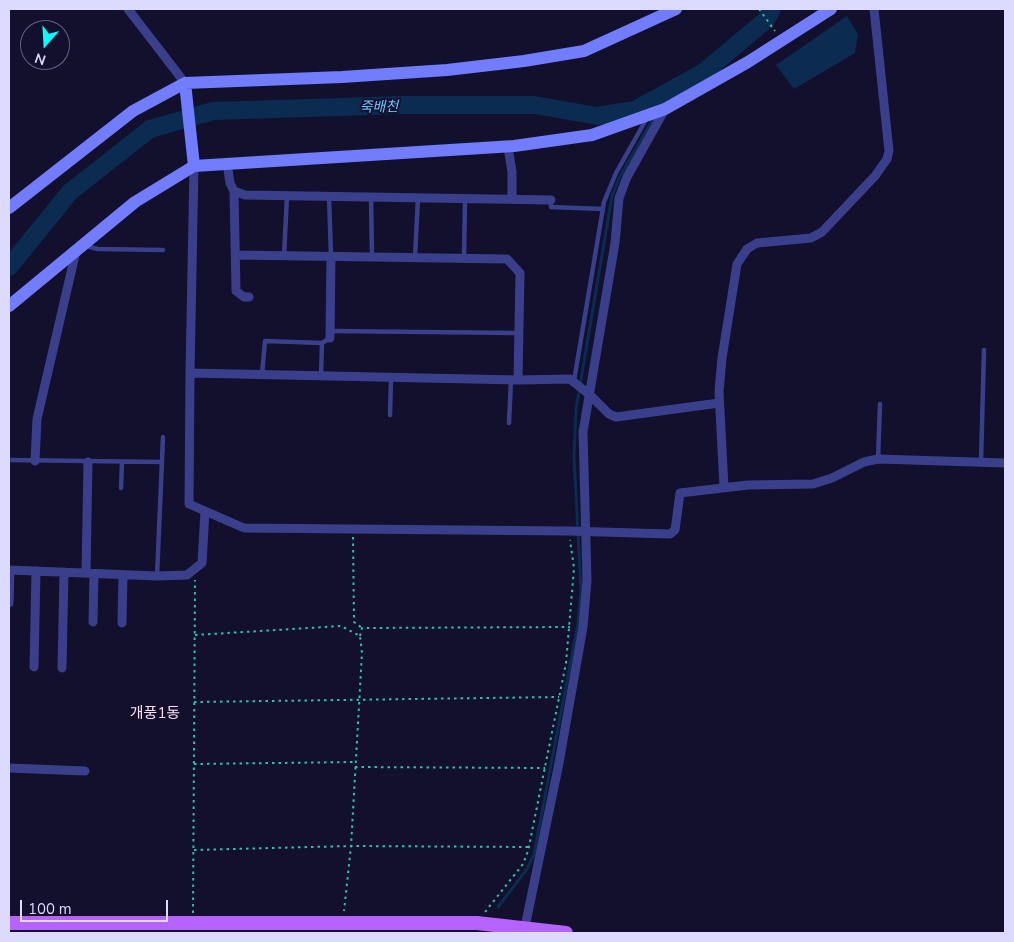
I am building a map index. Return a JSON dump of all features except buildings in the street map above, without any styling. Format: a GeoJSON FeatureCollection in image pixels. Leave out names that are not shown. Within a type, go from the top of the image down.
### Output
{"type":"FeatureCollection","features":[{"type":"Feature","properties":{"kind":"main road"},"geometry":{"type":"LineString","coordinates":[[9,923],[476,923],[503,929],[525,928],[566,933]]}},
{"type":"Feature","properties":{"kind":"street"},"geometry":{"type":"LineString","coordinates":[[128,9],[186,83],[194,166],[189,504],[244,528],[570,531],[670,534],[675,530],[680,493],[776,483],[813,484],[832,478],[864,462],[878,459],[1005,463]]}},
{"type":"Feature","properties":{"kind":"street"},"geometry":{"type":"LineString","coordinates":[[9,208],[133,110],[186,83],[446,70],[532,59],[584,51],[676,9]]}},
{"type":"Feature","properties":{"kind":"street"},"geometry":{"type":"LineString","coordinates":[[9,306],[135,202],[194,166],[508,147],[592,134],[664,110],[748,62],[831,9]]}},
{"type":"Feature","properties":{"kind":"street"},"geometry":{"type":"LineString","coordinates":[[724,487],[719,403],[722,358],[737,264],[747,249],[757,243],[811,238],[822,232],[875,176],[887,160],[889,152],[874,9]]}},
{"type":"Feature","properties":{"kind":"street"},"geometry":{"type":"LineString","coordinates":[[525,928],[559,763],[583,627],[587,580],[583,432],[615,243],[619,198],[627,178],[664,110]]}},
{"type":"Feature","properties":{"kind":"street"},"geometry":{"type":"LineString","coordinates":[[508,147],[512,172],[512,199]]}},
{"type":"Feature","properties":{"kind":"street"},"geometry":{"type":"LineString","coordinates":[[227,163],[230,183],[234,191],[236,291],[244,297],[249,297]]}},
{"type":"Feature","properties":{"kind":"street"},"geometry":{"type":"LineString","coordinates":[[234,191],[245,195],[551,200]]}},
{"type":"Feature","properties":{"kind":"street"},"geometry":{"type":"LineString","coordinates":[[35,461],[38,419],[79,248]]}},
{"type":"Feature","properties":{"kind":"street"},"geometry":{"type":"LineString","coordinates":[[236,255],[507,258],[520,273],[514,380]]}},
{"type":"Feature","properties":{"kind":"street"},"geometry":{"type":"LineString","coordinates":[[330,334],[331,256]]}},
{"type":"Feature","properties":{"kind":"street"},"geometry":{"type":"LineString","coordinates":[[190,373],[514,380],[570,379],[589,393],[609,414],[616,417],[719,403]]}},
{"type":"Feature","properties":{"kind":"street"},"geometry":{"type":"LineString","coordinates":[[88,462],[90,573],[94,622]]}},
{"type":"Feature","properties":{"kind":"street"},"geometry":{"type":"LineString","coordinates":[[9,604],[9,570],[157,576],[187,575],[202,563],[205,511]]}},
{"type":"Feature","properties":{"kind":"street"},"geometry":{"type":"LineString","coordinates":[[34,667],[36,571]]}},
{"type":"Feature","properties":{"kind":"street"},"geometry":{"type":"LineString","coordinates":[[62,668],[64,572]]}},
{"type":"Feature","properties":{"kind":"street"},"geometry":{"type":"LineString","coordinates":[[122,623],[123,575]]}},
{"type":"Feature","properties":{"kind":"street"},"geometry":{"type":"LineString","coordinates":[[9,768],[85,771]]}},
{"type":"Feature","properties":{"kind":"lane"},"geometry":{"type":"LineString","coordinates":[[574,381],[603,209],[616,173],[649,115]]}},
{"type":"Feature","properties":{"kind":"lane"},"geometry":{"type":"LineString","coordinates":[[284,256],[287,196]]}},
{"type":"Feature","properties":{"kind":"lane"},"geometry":{"type":"LineString","coordinates":[[329,196],[331,256]]}},
{"type":"Feature","properties":{"kind":"lane"},"geometry":{"type":"LineString","coordinates":[[371,197],[372,257]]}},
{"type":"Feature","properties":{"kind":"lane"},"geometry":{"type":"LineString","coordinates":[[415,257],[418,198]]}},
{"type":"Feature","properties":{"kind":"lane"},"geometry":{"type":"LineString","coordinates":[[464,258],[465,199]]}},
{"type":"Feature","properties":{"kind":"lane"},"geometry":{"type":"LineString","coordinates":[[551,200],[551,208],[603,209]]}},
{"type":"Feature","properties":{"kind":"lane"},"geometry":{"type":"LineString","coordinates":[[79,248],[163,250]]}},
{"type":"Feature","properties":{"kind":"lane"},"geometry":{"type":"LineString","coordinates":[[321,376],[322,343],[330,334],[518,333]]}},
{"type":"Feature","properties":{"kind":"lane"},"geometry":{"type":"LineString","coordinates":[[262,375],[265,341],[322,343]]}},
{"type":"Feature","properties":{"kind":"lane"},"geometry":{"type":"LineString","coordinates":[[982,462],[984,350]]}},
{"type":"Feature","properties":{"kind":"lane"},"geometry":{"type":"LineString","coordinates":[[390,415],[391,378]]}},
{"type":"Feature","properties":{"kind":"lane"},"geometry":{"type":"LineString","coordinates":[[509,423],[514,380]]}},
{"type":"Feature","properties":{"kind":"lane"},"geometry":{"type":"LineString","coordinates":[[878,459],[880,404]]}},
{"type":"Feature","properties":{"kind":"lane"},"geometry":{"type":"LineString","coordinates":[[157,576],[163,437]]}},
{"type":"Feature","properties":{"kind":"lane"},"geometry":{"type":"LineString","coordinates":[[9,460],[162,462]]}},
{"type":"Feature","properties":{"kind":"lane"},"geometry":{"type":"LineString","coordinates":[[121,488],[122,462]]}},
{"type":"Feature","properties":{"kind":"path"},"geometry":{"type":"LineString","coordinates":[[759,9],[776,33]]}},
{"type":"Feature","properties":{"kind":"path"},"geometry":{"type":"LineString","coordinates":[[353,529],[354,622],[362,628],[570,627]]}},
{"type":"Feature","properties":{"kind":"path"},"geometry":{"type":"LineString","coordinates":[[476,923],[523,864],[529,847],[559,697],[570,627],[574,568],[570,531]]}},
{"type":"Feature","properties":{"kind":"path"},"geometry":{"type":"LineString","coordinates":[[193,922],[195,570]]}},
{"type":"Feature","properties":{"kind":"path"},"geometry":{"type":"LineString","coordinates":[[195,635],[341,626],[360,636]]}},
{"type":"Feature","properties":{"kind":"path"},"geometry":{"type":"LineString","coordinates":[[342,923],[351,846],[362,653],[360,636],[362,628]]}},
{"type":"Feature","properties":{"kind":"path"},"geometry":{"type":"LineString","coordinates":[[194,702],[559,697]]}},
{"type":"Feature","properties":{"kind":"path"},"geometry":{"type":"LineString","coordinates":[[194,764],[356,762]]}},
{"type":"Feature","properties":{"kind":"path"},"geometry":{"type":"LineString","coordinates":[[355,767],[545,768]]}},
{"type":"Feature","properties":{"kind":"path"},"geometry":{"type":"LineString","coordinates":[[193,850],[351,846],[529,847]]}},
{"type":"Feature","properties":{"kind":"water"},"geometry":{"type":"Polygon","coordinates":[[[847,16],[858,34],[855,53],[794,89],[776,65],[847,16]]]}},
{"type":"Feature","properties":{"kind":"waterway","name":"죽배천"},"geometry":{"type":"LineString","coordinates":[[9,267],[70,192],[150,129],[213,111],[403,105],[535,105],[597,116],[635,110],[704,72],[766,20],[772,9]]}},
{"type":"Feature","properties":{"kind":"waterway"},"geometry":{"type":"LineString","coordinates":[[661,106],[669,91]]}},
{"type":"Feature","properties":{"kind":"waterway"},"geometry":{"type":"LineString","coordinates":[[498,907],[527,869],[534,854],[578,623],[581,591],[574,456],[576,409],[612,196],[620,176],[654,117]]}},
{"type":"Feature","properties":{"kind":"district","name":"개풍1동"},"geometry":{"type":"Point","coordinates":[155,714]}}]}
